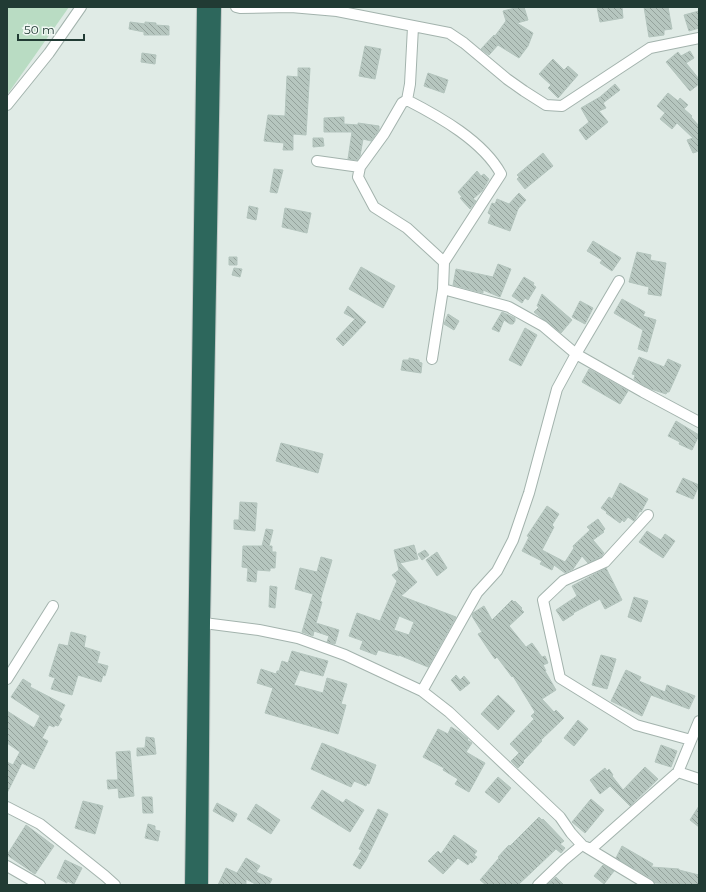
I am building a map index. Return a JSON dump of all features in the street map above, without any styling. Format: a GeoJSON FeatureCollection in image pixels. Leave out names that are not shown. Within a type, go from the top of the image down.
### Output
{"type":"FeatureCollection","features":[{"type":"Feature","properties":{"kind":"highway"},"geometry":{"type":"LineString","coordinates":[[191,885],[203,7]]}},
{"type":"Feature","properties":{"kind":"highway"},"geometry":{"type":"LineString","coordinates":[[202,885],[204,623],[215,7]]}},
{"type":"Feature","properties":{"kind":"street"},"geometry":{"type":"LineString","coordinates":[[7,105],[48,53],[81,7]]}},
{"type":"Feature","properties":{"kind":"street"},"geometry":{"type":"LineString","coordinates":[[236,7],[337,11],[449,34],[464,43],[507,79],[546,105],[562,106],[650,48],[699,38]]}},
{"type":"Feature","properties":{"kind":"street"},"geometry":{"type":"LineString","coordinates":[[413,27],[410,84],[407,100],[402,103],[384,134],[360,167],[358,177],[374,206],[407,228],[444,262]]}},
{"type":"Feature","properties":{"kind":"street"},"geometry":{"type":"LineString","coordinates":[[407,100],[449,124],[477,144],[495,164],[501,174],[444,262],[443,289],[432,359]]}},
{"type":"Feature","properties":{"kind":"street"},"geometry":{"type":"LineString","coordinates":[[317,160],[360,167]]}},
{"type":"Feature","properties":{"kind":"street"},"geometry":{"type":"LineString","coordinates":[[422,690],[477,593],[497,571],[513,540],[529,493],[557,389],[619,281]]}},
{"type":"Feature","properties":{"kind":"street"},"geometry":{"type":"LineString","coordinates":[[443,289],[509,307],[543,326],[576,354],[699,422]]}},
{"type":"Feature","properties":{"kind":"street"},"geometry":{"type":"LineString","coordinates":[[648,515],[605,562],[563,581],[543,600],[560,678],[636,725],[691,740]]}},
{"type":"Feature","properties":{"kind":"street"},"geometry":{"type":"LineString","coordinates":[[7,679],[53,606]]}},
{"type":"Feature","properties":{"kind":"street"},"geometry":{"type":"LineString","coordinates":[[204,623],[259,630],[298,638],[345,655],[422,690],[449,712],[560,817],[571,833],[586,847],[648,885]]}},
{"type":"Feature","properties":{"kind":"street"},"geometry":{"type":"LineString","coordinates":[[538,885],[564,860],[586,847],[678,772],[699,721]]}},
{"type":"Feature","properties":{"kind":"street"},"geometry":{"type":"LineString","coordinates":[[678,772],[699,779]]}},
{"type":"Feature","properties":{"kind":"street"},"geometry":{"type":"LineString","coordinates":[[7,807],[40,824],[115,885]]}},
{"type":"Feature","properties":{"kind":"street"},"geometry":{"type":"LineString","coordinates":[[7,866],[40,885]]}},
{"type":"Feature","properties":{"kind":"green space"},"geometry":{"type":"Polygon","coordinates":[[[7,7],[69,7],[7,95],[7,7]]]}},
{"type":"Feature","properties":{"kind":"building"},"geometry":{"type":"Polygon","coordinates":[[[524,7],[528,20],[517,23],[533,33],[528,46],[519,58],[498,45],[489,55],[481,49],[494,35],[495,36],[506,21],[503,11],[524,7]]]}},
{"type":"Feature","properties":{"kind":"building"},"geometry":{"type":"Polygon","coordinates":[[[597,7],[622,7],[623,18],[600,22],[597,7]]]}},
{"type":"Feature","properties":{"kind":"building"},"geometry":{"type":"Polygon","coordinates":[[[644,7],[668,7],[672,29],[664,30],[664,35],[649,37],[644,7]]]}},
{"type":"Feature","properties":{"kind":"building"},"geometry":{"type":"Polygon","coordinates":[[[699,11],[699,28],[689,31],[684,15],[699,11]]]}},
{"type":"Feature","properties":{"kind":"building"},"geometry":{"type":"Polygon","coordinates":[[[130,22],[145,24],[145,22],[156,23],[156,25],[169,26],[169,35],[144,35],[144,32],[129,29],[130,22]]]}},
{"type":"Feature","properties":{"kind":"building"},"geometry":{"type":"Polygon","coordinates":[[[365,46],[381,49],[375,79],[359,76],[365,46]]]}},
{"type":"Feature","properties":{"kind":"building"},"geometry":{"type":"Polygon","coordinates":[[[690,51],[694,58],[686,63],[699,79],[699,84],[690,91],[666,62],[678,52],[681,56],[690,51]]]}},
{"type":"Feature","properties":{"kind":"building"},"geometry":{"type":"Polygon","coordinates":[[[142,53],[156,55],[155,64],[141,62],[142,53]]]}},
{"type":"Feature","properties":{"kind":"building"},"geometry":{"type":"Polygon","coordinates":[[[553,59],[564,70],[568,66],[578,75],[558,98],[548,88],[551,85],[539,74],[553,59]]]}},
{"type":"Feature","properties":{"kind":"building"},"geometry":{"type":"Polygon","coordinates":[[[298,68],[310,68],[306,135],[293,134],[293,150],[283,150],[284,143],[264,141],[268,115],[285,116],[287,76],[298,77],[298,68]]]}},
{"type":"Feature","properties":{"kind":"building"},"geometry":{"type":"Polygon","coordinates":[[[428,73],[448,80],[444,93],[424,86],[428,73]]]}},
{"type":"Feature","properties":{"kind":"building"},"geometry":{"type":"Polygon","coordinates":[[[615,84],[620,90],[603,103],[606,108],[599,111],[608,122],[586,140],[579,130],[589,122],[581,108],[600,97],[615,84]]]}},
{"type":"Feature","properties":{"kind":"building"},"geometry":{"type":"Polygon","coordinates":[[[668,93],[678,101],[680,98],[688,105],[684,109],[692,116],[691,117],[699,126],[699,151],[693,153],[687,140],[693,138],[677,123],[672,129],[660,119],[665,113],[657,106],[668,93]]]}},
{"type":"Feature","properties":{"kind":"building"},"geometry":{"type":"Polygon","coordinates":[[[344,117],[344,124],[358,125],[358,123],[379,126],[379,130],[371,141],[363,139],[360,156],[357,160],[348,159],[352,132],[324,132],[324,118],[344,117]]]}},
{"type":"Feature","properties":{"kind":"building"},"geometry":{"type":"Polygon","coordinates":[[[313,138],[323,138],[324,146],[313,147],[313,138]]]}},
{"type":"Feature","properties":{"kind":"building"},"geometry":{"type":"Polygon","coordinates":[[[543,153],[553,166],[525,189],[517,179],[519,177],[517,175],[543,153]]]}},
{"type":"Feature","properties":{"kind":"building"},"geometry":{"type":"Polygon","coordinates":[[[274,169],[283,170],[277,193],[270,192],[274,169]]]}},
{"type":"Feature","properties":{"kind":"building"},"geometry":{"type":"Polygon","coordinates":[[[477,171],[481,176],[484,174],[489,179],[482,191],[473,199],[476,201],[470,209],[460,198],[462,197],[458,192],[477,171]]]}},
{"type":"Feature","properties":{"kind":"building"},"geometry":{"type":"Polygon","coordinates":[[[519,193],[526,200],[518,209],[510,231],[488,223],[491,215],[488,213],[492,203],[495,204],[497,199],[509,204],[519,193]]]}},
{"type":"Feature","properties":{"kind":"building"},"geometry":{"type":"Polygon","coordinates":[[[249,206],[258,208],[256,220],[247,218],[249,206]]]}},
{"type":"Feature","properties":{"kind":"building"},"geometry":{"type":"Polygon","coordinates":[[[285,208],[311,213],[307,233],[282,227],[285,208]]]}},
{"type":"Feature","properties":{"kind":"building"},"geometry":{"type":"Polygon","coordinates":[[[593,241],[621,258],[612,271],[600,263],[602,260],[587,251],[593,241]]]}},
{"type":"Feature","properties":{"kind":"building"},"geometry":{"type":"Polygon","coordinates":[[[637,252],[651,255],[650,260],[666,263],[661,296],[648,294],[649,287],[629,282],[637,252]]]}},
{"type":"Feature","properties":{"kind":"building"},"geometry":{"type":"Polygon","coordinates":[[[229,257],[237,257],[237,265],[229,265],[229,257]]]}},
{"type":"Feature","properties":{"kind":"building"},"geometry":{"type":"Polygon","coordinates":[[[498,264],[511,269],[500,297],[483,290],[483,293],[453,285],[456,269],[493,277],[498,264]]]}},
{"type":"Feature","properties":{"kind":"building"},"geometry":{"type":"Polygon","coordinates":[[[361,267],[395,286],[383,308],[349,289],[361,267]]]}},
{"type":"Feature","properties":{"kind":"building"},"geometry":{"type":"Polygon","coordinates":[[[234,268],[242,269],[240,277],[232,275],[234,268]]]}},
{"type":"Feature","properties":{"kind":"building"},"geometry":{"type":"Polygon","coordinates":[[[524,277],[534,283],[533,285],[536,287],[528,300],[525,298],[522,303],[512,296],[524,277]]]}},
{"type":"Feature","properties":{"kind":"building"},"geometry":{"type":"Polygon","coordinates":[[[542,294],[572,320],[561,333],[534,312],[539,307],[537,306],[542,294]]]}},
{"type":"Feature","properties":{"kind":"building"},"geometry":{"type":"Polygon","coordinates":[[[622,299],[645,312],[643,316],[656,320],[647,352],[638,349],[643,330],[614,313],[622,299]]]}},
{"type":"Feature","properties":{"kind":"building"},"geometry":{"type":"Polygon","coordinates":[[[580,301],[593,308],[585,324],[572,317],[580,301]]]}},
{"type":"Feature","properties":{"kind":"building"},"geometry":{"type":"Polygon","coordinates":[[[348,306],[366,322],[343,346],[336,339],[355,319],[344,313],[348,306]]]}},
{"type":"Feature","properties":{"kind":"building"},"geometry":{"type":"Polygon","coordinates":[[[502,312],[515,318],[515,321],[513,324],[510,324],[504,320],[499,332],[492,329],[502,312]]]}},
{"type":"Feature","properties":{"kind":"building"},"geometry":{"type":"Polygon","coordinates":[[[448,314],[459,321],[454,330],[444,324],[448,314]]]}},
{"type":"Feature","properties":{"kind":"building"},"geometry":{"type":"Polygon","coordinates":[[[525,328],[537,335],[521,366],[509,360],[525,328]]]}},
{"type":"Feature","properties":{"kind":"building"},"geometry":{"type":"Polygon","coordinates":[[[639,357],[664,367],[668,359],[681,365],[669,392],[666,394],[648,388],[634,379],[635,375],[632,374],[639,357]]]}},
{"type":"Feature","properties":{"kind":"building"},"geometry":{"type":"Polygon","coordinates":[[[409,358],[419,360],[419,362],[422,363],[421,373],[401,370],[403,360],[409,360],[409,358]]]}},
{"type":"Feature","properties":{"kind":"building"},"geometry":{"type":"Polygon","coordinates":[[[589,369],[628,391],[620,404],[582,382],[589,369]]]}},
{"type":"Feature","properties":{"kind":"building"},"geometry":{"type":"Polygon","coordinates":[[[676,421],[699,435],[692,450],[679,444],[680,442],[668,436],[676,421]]]}},
{"type":"Feature","properties":{"kind":"building"},"geometry":{"type":"Polygon","coordinates":[[[281,443],[323,454],[318,473],[276,461],[281,443]]]}},
{"type":"Feature","properties":{"kind":"building"},"geometry":{"type":"Polygon","coordinates":[[[683,478],[699,485],[693,499],[676,492],[683,478]]]}},
{"type":"Feature","properties":{"kind":"building"},"geometry":{"type":"Polygon","coordinates":[[[620,483],[648,499],[634,521],[628,517],[624,522],[622,520],[620,523],[601,508],[609,497],[612,499],[620,483]]]}},
{"type":"Feature","properties":{"kind":"building"},"geometry":{"type":"Polygon","coordinates":[[[240,502],[257,503],[255,531],[234,529],[234,520],[239,520],[240,502]]]}},
{"type":"Feature","properties":{"kind":"building"},"geometry":{"type":"Polygon","coordinates":[[[547,506],[559,514],[552,525],[554,527],[542,550],[565,562],[574,548],[573,546],[590,530],[587,527],[598,519],[605,529],[603,531],[604,532],[593,540],[604,553],[601,557],[588,563],[582,556],[573,569],[565,573],[554,565],[552,570],[540,564],[542,561],[522,551],[529,537],[527,536],[547,506]]]}},
{"type":"Feature","properties":{"kind":"building"},"geometry":{"type":"Polygon","coordinates":[[[266,529],[273,530],[269,546],[272,546],[272,552],[276,552],[275,568],[270,568],[270,571],[257,570],[256,582],[247,581],[248,568],[242,567],[243,546],[262,546],[266,529]]]}},
{"type":"Feature","properties":{"kind":"building"},"geometry":{"type":"Polygon","coordinates":[[[647,531],[661,540],[665,534],[675,541],[663,558],[639,542],[647,531]]]}},
{"type":"Feature","properties":{"kind":"building"},"geometry":{"type":"Polygon","coordinates":[[[414,545],[418,559],[400,563],[417,582],[401,596],[456,617],[428,667],[399,655],[378,650],[376,655],[360,649],[363,641],[349,636],[357,613],[380,621],[397,581],[392,575],[399,570],[394,550],[414,545]],[[399,616],[394,630],[409,635],[414,622],[399,616]]]}},
{"type":"Feature","properties":{"kind":"building"},"geometry":{"type":"Polygon","coordinates":[[[425,550],[429,555],[422,560],[418,554],[425,550]]]}},
{"type":"Feature","properties":{"kind":"building"},"geometry":{"type":"Polygon","coordinates":[[[437,552],[447,568],[437,576],[426,560],[437,552]]]}},
{"type":"Feature","properties":{"kind":"building"},"geometry":{"type":"Polygon","coordinates":[[[321,557],[332,560],[320,601],[322,602],[316,623],[339,630],[335,644],[327,642],[329,636],[314,631],[313,636],[302,632],[313,594],[295,589],[300,568],[317,572],[321,557]]]}},
{"type":"Feature","properties":{"kind":"building"},"geometry":{"type":"Polygon","coordinates":[[[606,568],[622,600],[605,609],[600,599],[573,613],[574,614],[563,621],[556,610],[577,596],[572,586],[606,568]]]}},
{"type":"Feature","properties":{"kind":"building"},"geometry":{"type":"Polygon","coordinates":[[[270,586],[277,587],[275,608],[269,607],[270,586]]]}},
{"type":"Feature","properties":{"kind":"building"},"geometry":{"type":"Polygon","coordinates":[[[634,597],[648,601],[641,622],[628,617],[634,597]]]}},
{"type":"Feature","properties":{"kind":"building"},"geometry":{"type":"Polygon","coordinates":[[[512,600],[522,608],[521,609],[524,612],[509,626],[526,647],[532,643],[542,657],[545,656],[548,663],[543,665],[556,690],[542,699],[554,712],[556,710],[564,718],[541,740],[542,741],[518,768],[511,761],[519,753],[510,744],[534,719],[531,716],[535,712],[513,676],[512,677],[497,657],[495,659],[478,634],[482,632],[472,616],[473,613],[484,606],[492,620],[512,600]]]}},
{"type":"Feature","properties":{"kind":"building"},"geometry":{"type":"Polygon","coordinates":[[[71,632],[86,636],[84,647],[100,652],[97,663],[108,666],[105,676],[103,675],[101,682],[78,675],[72,695],[51,689],[55,678],[49,676],[59,644],[68,646],[71,632]]]}},
{"type":"Feature","properties":{"kind":"building"},"geometry":{"type":"Polygon","coordinates":[[[292,651],[328,661],[323,676],[300,670],[294,685],[323,693],[327,678],[347,684],[341,704],[346,705],[338,734],[265,713],[273,688],[257,683],[261,669],[276,674],[277,671],[279,671],[282,661],[288,663],[292,651]]]}},
{"type":"Feature","properties":{"kind":"building"},"geometry":{"type":"Polygon","coordinates":[[[601,655],[616,659],[607,689],[592,685],[601,655]]]}},
{"type":"Feature","properties":{"kind":"building"},"geometry":{"type":"Polygon","coordinates":[[[626,670],[641,677],[639,681],[665,692],[667,685],[695,696],[689,709],[651,695],[642,716],[611,701],[626,670]]]}},
{"type":"Feature","properties":{"kind":"building"},"geometry":{"type":"Polygon","coordinates":[[[456,675],[460,680],[464,676],[470,683],[460,691],[451,680],[456,675]]]}},
{"type":"Feature","properties":{"kind":"building"},"geometry":{"type":"Polygon","coordinates":[[[23,679],[31,684],[30,687],[65,705],[59,717],[62,719],[58,726],[55,725],[54,727],[49,725],[42,738],[48,741],[34,769],[22,763],[7,793],[7,762],[13,765],[20,752],[7,743],[7,711],[34,728],[40,716],[11,697],[23,679]]]}},
{"type":"Feature","properties":{"kind":"building"},"geometry":{"type":"Polygon","coordinates":[[[498,695],[515,711],[498,730],[481,714],[498,695]]]}},
{"type":"Feature","properties":{"kind":"building"},"geometry":{"type":"Polygon","coordinates":[[[578,720],[588,729],[574,746],[564,738],[578,720]]]}},
{"type":"Feature","properties":{"kind":"building"},"geometry":{"type":"Polygon","coordinates":[[[451,727],[461,733],[472,743],[466,752],[485,763],[469,792],[455,784],[458,779],[443,770],[444,768],[423,757],[438,729],[448,734],[451,727]]]}},
{"type":"Feature","properties":{"kind":"building"},"geometry":{"type":"Polygon","coordinates":[[[146,737],[154,738],[156,754],[137,756],[137,748],[145,748],[146,737]]]}},
{"type":"Feature","properties":{"kind":"building"},"geometry":{"type":"Polygon","coordinates":[[[322,743],[376,765],[369,784],[367,783],[366,786],[354,781],[351,787],[311,769],[322,743]]]}},
{"type":"Feature","properties":{"kind":"building"},"geometry":{"type":"Polygon","coordinates":[[[661,745],[677,751],[671,767],[655,762],[661,745]]]}},
{"type":"Feature","properties":{"kind":"building"},"geometry":{"type":"Polygon","coordinates":[[[130,751],[134,796],[119,798],[118,788],[108,789],[107,780],[118,780],[116,752],[130,751]]]}},
{"type":"Feature","properties":{"kind":"building"},"geometry":{"type":"Polygon","coordinates":[[[645,767],[658,779],[630,806],[610,786],[600,794],[590,780],[605,768],[607,771],[609,769],[613,775],[612,776],[623,790],[645,767]]]}},
{"type":"Feature","properties":{"kind":"building"},"geometry":{"type":"Polygon","coordinates":[[[498,777],[511,788],[499,803],[485,792],[498,777]]]}},
{"type":"Feature","properties":{"kind":"building"},"geometry":{"type":"Polygon","coordinates":[[[322,790],[343,803],[346,799],[364,810],[350,832],[311,808],[322,790]]]}},
{"type":"Feature","properties":{"kind":"building"},"geometry":{"type":"Polygon","coordinates":[[[142,797],[152,797],[153,813],[143,813],[142,797]]]}},
{"type":"Feature","properties":{"kind":"building"},"geometry":{"type":"Polygon","coordinates":[[[591,799],[604,810],[585,833],[572,822],[591,799]]]}},
{"type":"Feature","properties":{"kind":"building"},"geometry":{"type":"Polygon","coordinates":[[[83,801],[103,806],[95,834],[75,828],[83,801]]]}},
{"type":"Feature","properties":{"kind":"building"},"geometry":{"type":"Polygon","coordinates":[[[217,803],[237,814],[233,822],[213,811],[217,803]]]}},
{"type":"Feature","properties":{"kind":"building"},"geometry":{"type":"Polygon","coordinates":[[[256,804],[280,820],[271,834],[247,819],[256,804]]]}},
{"type":"Feature","properties":{"kind":"building"},"geometry":{"type":"Polygon","coordinates":[[[699,806],[699,827],[690,820],[699,806]]]}},
{"type":"Feature","properties":{"kind":"building"},"geometry":{"type":"Polygon","coordinates":[[[378,809],[388,814],[366,860],[360,869],[353,865],[362,850],[359,849],[378,809]]]}},
{"type":"Feature","properties":{"kind":"building"},"geometry":{"type":"Polygon","coordinates":[[[539,817],[542,820],[543,819],[564,841],[560,844],[565,848],[561,853],[556,849],[518,885],[486,885],[480,880],[509,845],[510,846],[539,817]]]}},
{"type":"Feature","properties":{"kind":"building"},"geometry":{"type":"Polygon","coordinates":[[[148,824],[155,826],[155,830],[160,831],[158,841],[145,838],[148,824]]]}},
{"type":"Feature","properties":{"kind":"building"},"geometry":{"type":"Polygon","coordinates":[[[26,825],[54,846],[35,874],[7,855],[26,825]]]}},
{"type":"Feature","properties":{"kind":"building"},"geometry":{"type":"Polygon","coordinates":[[[454,835],[477,851],[474,855],[477,857],[468,865],[458,858],[443,874],[428,861],[438,851],[441,854],[454,835]]]}},
{"type":"Feature","properties":{"kind":"building"},"geometry":{"type":"Polygon","coordinates":[[[622,846],[653,864],[651,867],[679,869],[699,875],[699,885],[655,883],[652,879],[616,858],[622,846]]]}},
{"type":"Feature","properties":{"kind":"building"},"geometry":{"type":"Polygon","coordinates":[[[246,858],[260,866],[256,872],[272,879],[269,885],[257,885],[246,879],[246,885],[218,885],[226,868],[237,873],[246,858]]]}},
{"type":"Feature","properties":{"kind":"building"},"geometry":{"type":"Polygon","coordinates":[[[65,860],[82,868],[74,884],[67,881],[67,883],[57,878],[65,860]]]}},
{"type":"Feature","properties":{"kind":"building"},"geometry":{"type":"Polygon","coordinates":[[[603,865],[614,871],[604,884],[594,876],[603,865]]]}},
{"type":"Feature","properties":{"kind":"building"},"geometry":{"type":"Polygon","coordinates":[[[556,877],[564,885],[547,885],[556,877]]]}}]}
